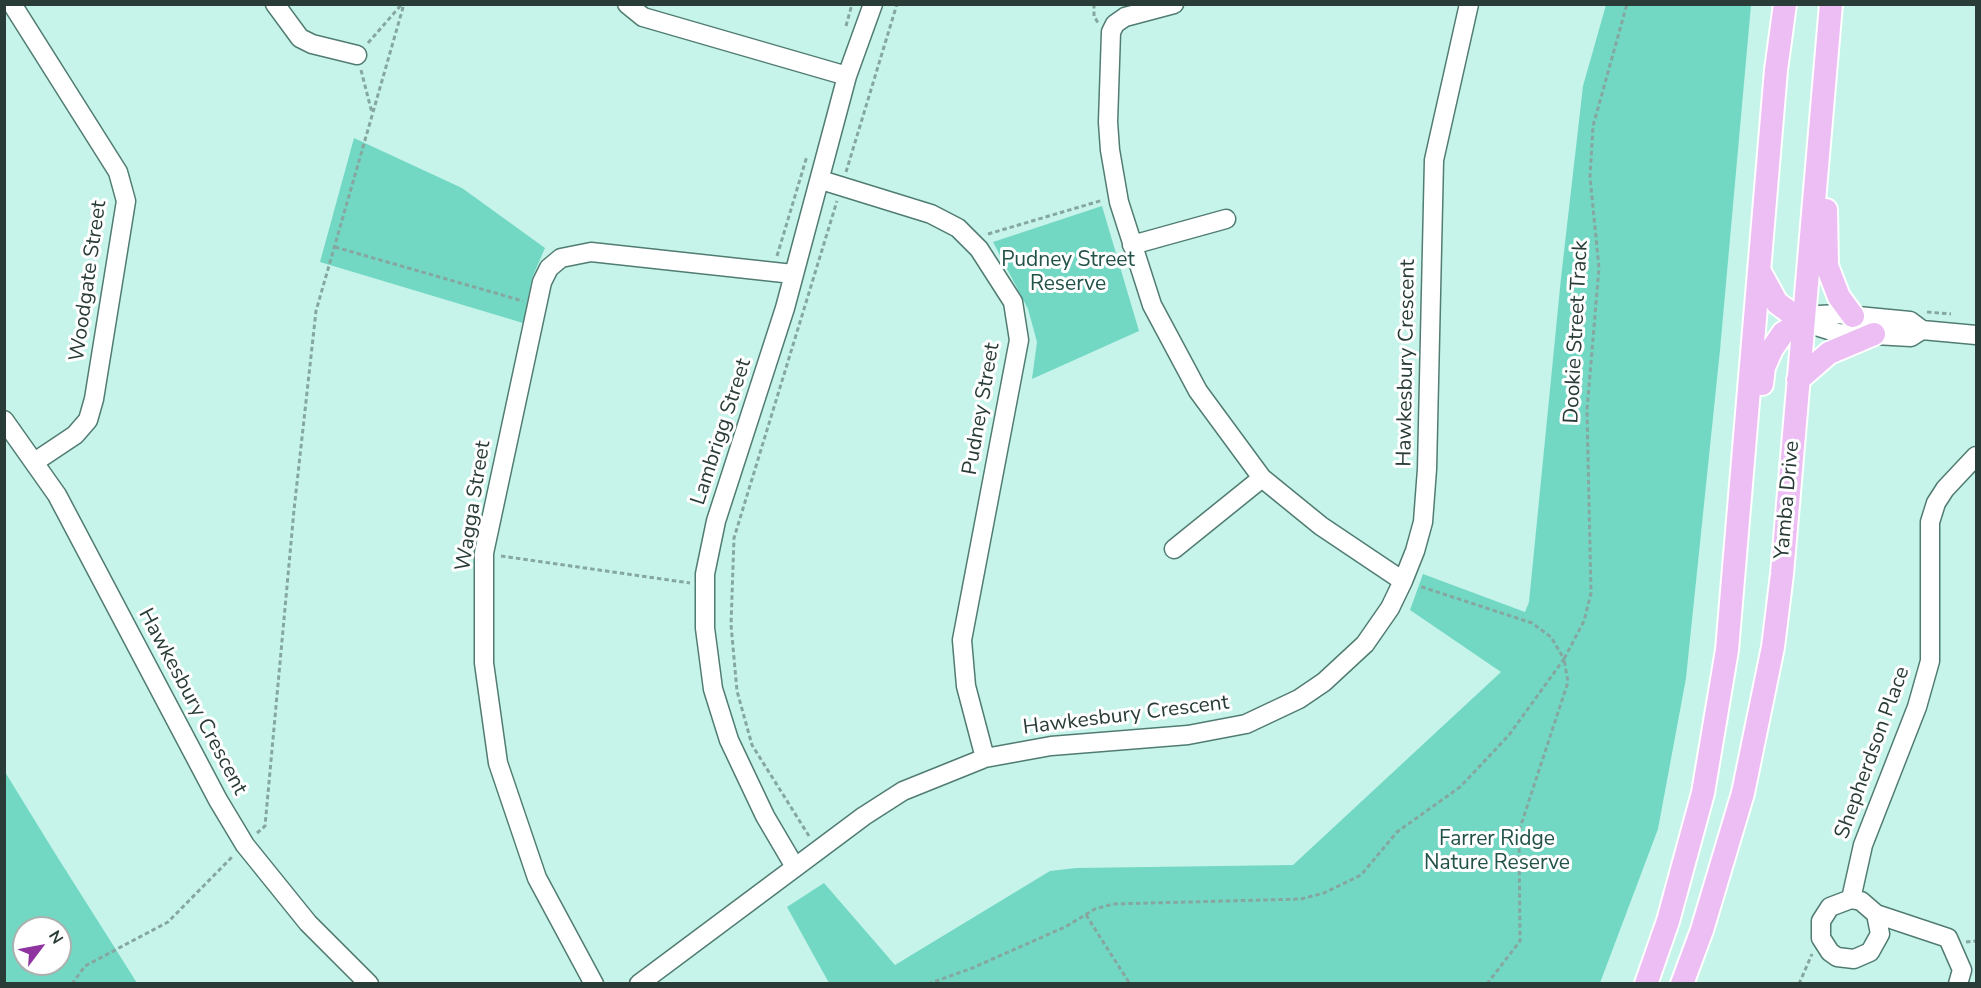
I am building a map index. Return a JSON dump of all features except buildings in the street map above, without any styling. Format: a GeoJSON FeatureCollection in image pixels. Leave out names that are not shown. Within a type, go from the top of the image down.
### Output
{"type":"FeatureCollection","features":[{"type":"Feature","properties":{"kind":"main road"},"geometry":{"type":"LineString","coordinates":[[1646,984],[1686,859],[1716,725],[1727,650],[1776,70],[1785,4]]}},
{"type":"Feature","properties":{"kind":"main road","name":"Yamba Drive"},"geometry":{"type":"LineString","coordinates":[[1682,984],[1724,863],[1759,721],[1782,574],[1831,4]]}},
{"type":"Feature","properties":{"kind":"main road"},"geometry":{"type":"LineString","coordinates":[[1817,150],[1827,188],[1825,238],[1827,266],[1839,297],[1853,316]]}},
{"type":"Feature","properties":{"kind":"main road"},"geometry":{"type":"LineString","coordinates":[[1746,433],[1760,401],[1764,368],[1772,349],[1783,333],[1803,322],[1777,303],[1759,270]]}},
{"type":"Feature","properties":{"kind":"main road"},"geometry":{"type":"LineString","coordinates":[[1798,380],[1829,353],[1874,334]]}},
{"type":"Feature","properties":{"kind":"street","name":"Woodgate Street"},"geometry":{"type":"LineString","coordinates":[[12,4],[118,172],[126,201],[94,399],[88,420],[75,435],[36,461]]}},
{"type":"Feature","properties":{"kind":"street"},"geometry":{"type":"LineString","coordinates":[[275,4],[300,38],[312,44],[357,55]]}},
{"type":"Feature","properties":{"kind":"street"},"geometry":{"type":"LineString","coordinates":[[627,4],[643,17],[847,76]]}},
{"type":"Feature","properties":{"kind":"street","name":"Lambrigg Street"},"geometry":{"type":"LineString","coordinates":[[795,867],[765,816],[729,740],[712,689],[705,628],[706,585],[716,521],[785,308],[823,173],[847,76],[873,4]]}},
{"type":"Feature","properties":{"kind":"street"},"geometry":{"type":"LineString","coordinates":[[1174,4],[1125,17],[1115,24],[1111,32],[1108,122],[1110,150],[1119,202],[1152,305],[1166,336],[1198,392],[1262,478],[1329,532],[1403,581]]}},
{"type":"Feature","properties":{"kind":"street","name":"Hawkesbury Crescent"},"geometry":{"type":"LineString","coordinates":[[639,984],[795,867],[903,791],[985,758],[1051,746],[1217,731],[1270,715],[1324,682],[1365,644],[1390,608],[1403,581],[1415,551],[1426,500],[1434,160],[1470,4]]}},
{"type":"Feature","properties":{"kind":"street","name":"Pudney Street"},"geometry":{"type":"LineString","coordinates":[[823,173],[847,180],[931,214],[958,228],[972,239],[997,274],[1013,302],[1018,340],[962,640],[966,686],[985,758]]}},
{"type":"Feature","properties":{"kind":"street"},"geometry":{"type":"LineString","coordinates":[[1132,245],[1226,219]]}},
{"type":"Feature","properties":{"kind":"street","name":"Wagga Street"},"geometry":{"type":"LineString","coordinates":[[594,984],[537,878],[498,763],[484,663],[484,554],[537,305],[549,268],[561,258],[576,253],[591,252],[793,274]]}},
{"type":"Feature","properties":{"kind":"street"},"geometry":{"type":"LineString","coordinates":[[1803,322],[1819,315],[1837,314],[1910,321],[1922,330],[1977,335]]}},
{"type":"Feature","properties":{"kind":"street"},"geometry":{"type":"LineString","coordinates":[[1803,322],[1838,333],[1911,337],[1922,330]]}},
{"type":"Feature","properties":{"kind":"street","name":"Hawkesbury Crescent"},"geometry":{"type":"LineString","coordinates":[[4,420],[36,461],[57,495],[218,800],[245,845],[308,923],[369,984]]}},
{"type":"Feature","properties":{"kind":"street","name":"Shepherdson Place"},"geometry":{"type":"LineString","coordinates":[[1851,899],[1863,845],[1917,707],[1930,661],[1930,522],[1936,503],[1977,456]]}},
{"type":"Feature","properties":{"kind":"street"},"geometry":{"type":"LineString","coordinates":[[1174,549],[1262,478]]}},
{"type":"Feature","properties":{"kind":"street"},"geometry":{"type":"LineString","coordinates":[[1876,914],[1880,934],[1877,944],[1863,957],[1854,959],[1837,957],[1825,945],[1820,929],[1825,913],[1836,903],[1851,899],[1861,901],[1876,914],[1948,939],[1962,970],[1958,984]]}},
{"type":"Feature","properties":{"kind":"path"},"geometry":{"type":"LineString","coordinates":[[254,836],[265,826],[294,510],[316,311],[404,4]]}},
{"type":"Feature","properties":{"kind":"path"},"geometry":{"type":"LineString","coordinates":[[817,835],[810,837],[752,746],[737,692],[731,625],[735,538],[847,180],[897,4]]}},
{"type":"Feature","properties":{"kind":"path"},"geometry":{"type":"LineString","coordinates":[[1094,4],[1095,16],[1101,29]]}},
{"type":"Feature","properties":{"kind":"path","name":"Dookie Street Track"},"geometry":{"type":"LineString","coordinates":[[928,984],[970,969],[1113,904],[1301,899],[1350,882],[1361,875],[1397,832],[1460,787],[1509,735],[1564,659],[1584,621],[1593,576],[1587,410],[1599,268],[1590,177],[1593,126],[1627,4]]}},
{"type":"Feature","properties":{"kind":"path"},"geometry":{"type":"LineString","coordinates":[[806,159],[823,173],[847,180]]}},
{"type":"Feature","properties":{"kind":"path"},"geometry":{"type":"LineString","coordinates":[[972,239],[1107,198],[1108,205]]}},
{"type":"Feature","properties":{"kind":"path"},"geometry":{"type":"LineString","coordinates":[[335,247],[537,305]]}},
{"type":"Feature","properties":{"kind":"path"},"geometry":{"type":"LineString","coordinates":[[484,554],[732,589]]}},
{"type":"Feature","properties":{"kind":"path"},"geometry":{"type":"LineString","coordinates":[[1403,581],[1532,623],[1551,637],[1564,659],[1568,682],[1519,831],[1520,941],[1487,984]]}},
{"type":"Feature","properties":{"kind":"path"},"geometry":{"type":"LineString","coordinates":[[72,984],[85,966],[168,922],[235,855]]}},
{"type":"Feature","properties":{"kind":"path"},"geometry":{"type":"LineString","coordinates":[[1086,915],[1130,984]]}},
{"type":"Feature","properties":{"kind":"path"},"geometry":{"type":"LineString","coordinates":[[1799,984],[1813,951],[1817,946],[1825,945]]}},
{"type":"Feature","properties":{"kind":"green space","name":"Farrer Ridge Nature Reserve"},"geometry":{"type":"Polygon","coordinates":[[[1606,5],[1751,5],[1720,350],[1686,678],[1658,829],[1600,983],[829,983],[787,907],[824,883],[895,965],[1050,871],[1076,868],[1293,865],[1501,672],[1410,610],[1423,574],[1525,612],[1529,602],[1561,278],[1583,86],[1606,5]]]}},
{"type":"Feature","properties":{"kind":"green space"},"geometry":{"type":"Polygon","coordinates":[[[354,138],[462,188],[545,248],[532,278],[523,323],[320,262],[354,138]]]}},
{"type":"Feature","properties":{"kind":"green space","name":"Pudney Street Reserve"},"geometry":{"type":"Polygon","coordinates":[[[1102,206],[1139,331],[1032,379],[1037,342],[1028,309],[993,242],[1102,206]]]}},
{"type":"Feature","properties":{"kind":"green space"},"geometry":{"type":"Polygon","coordinates":[[[5,772],[53,850],[137,983],[5,983],[5,772]]]}}]}
